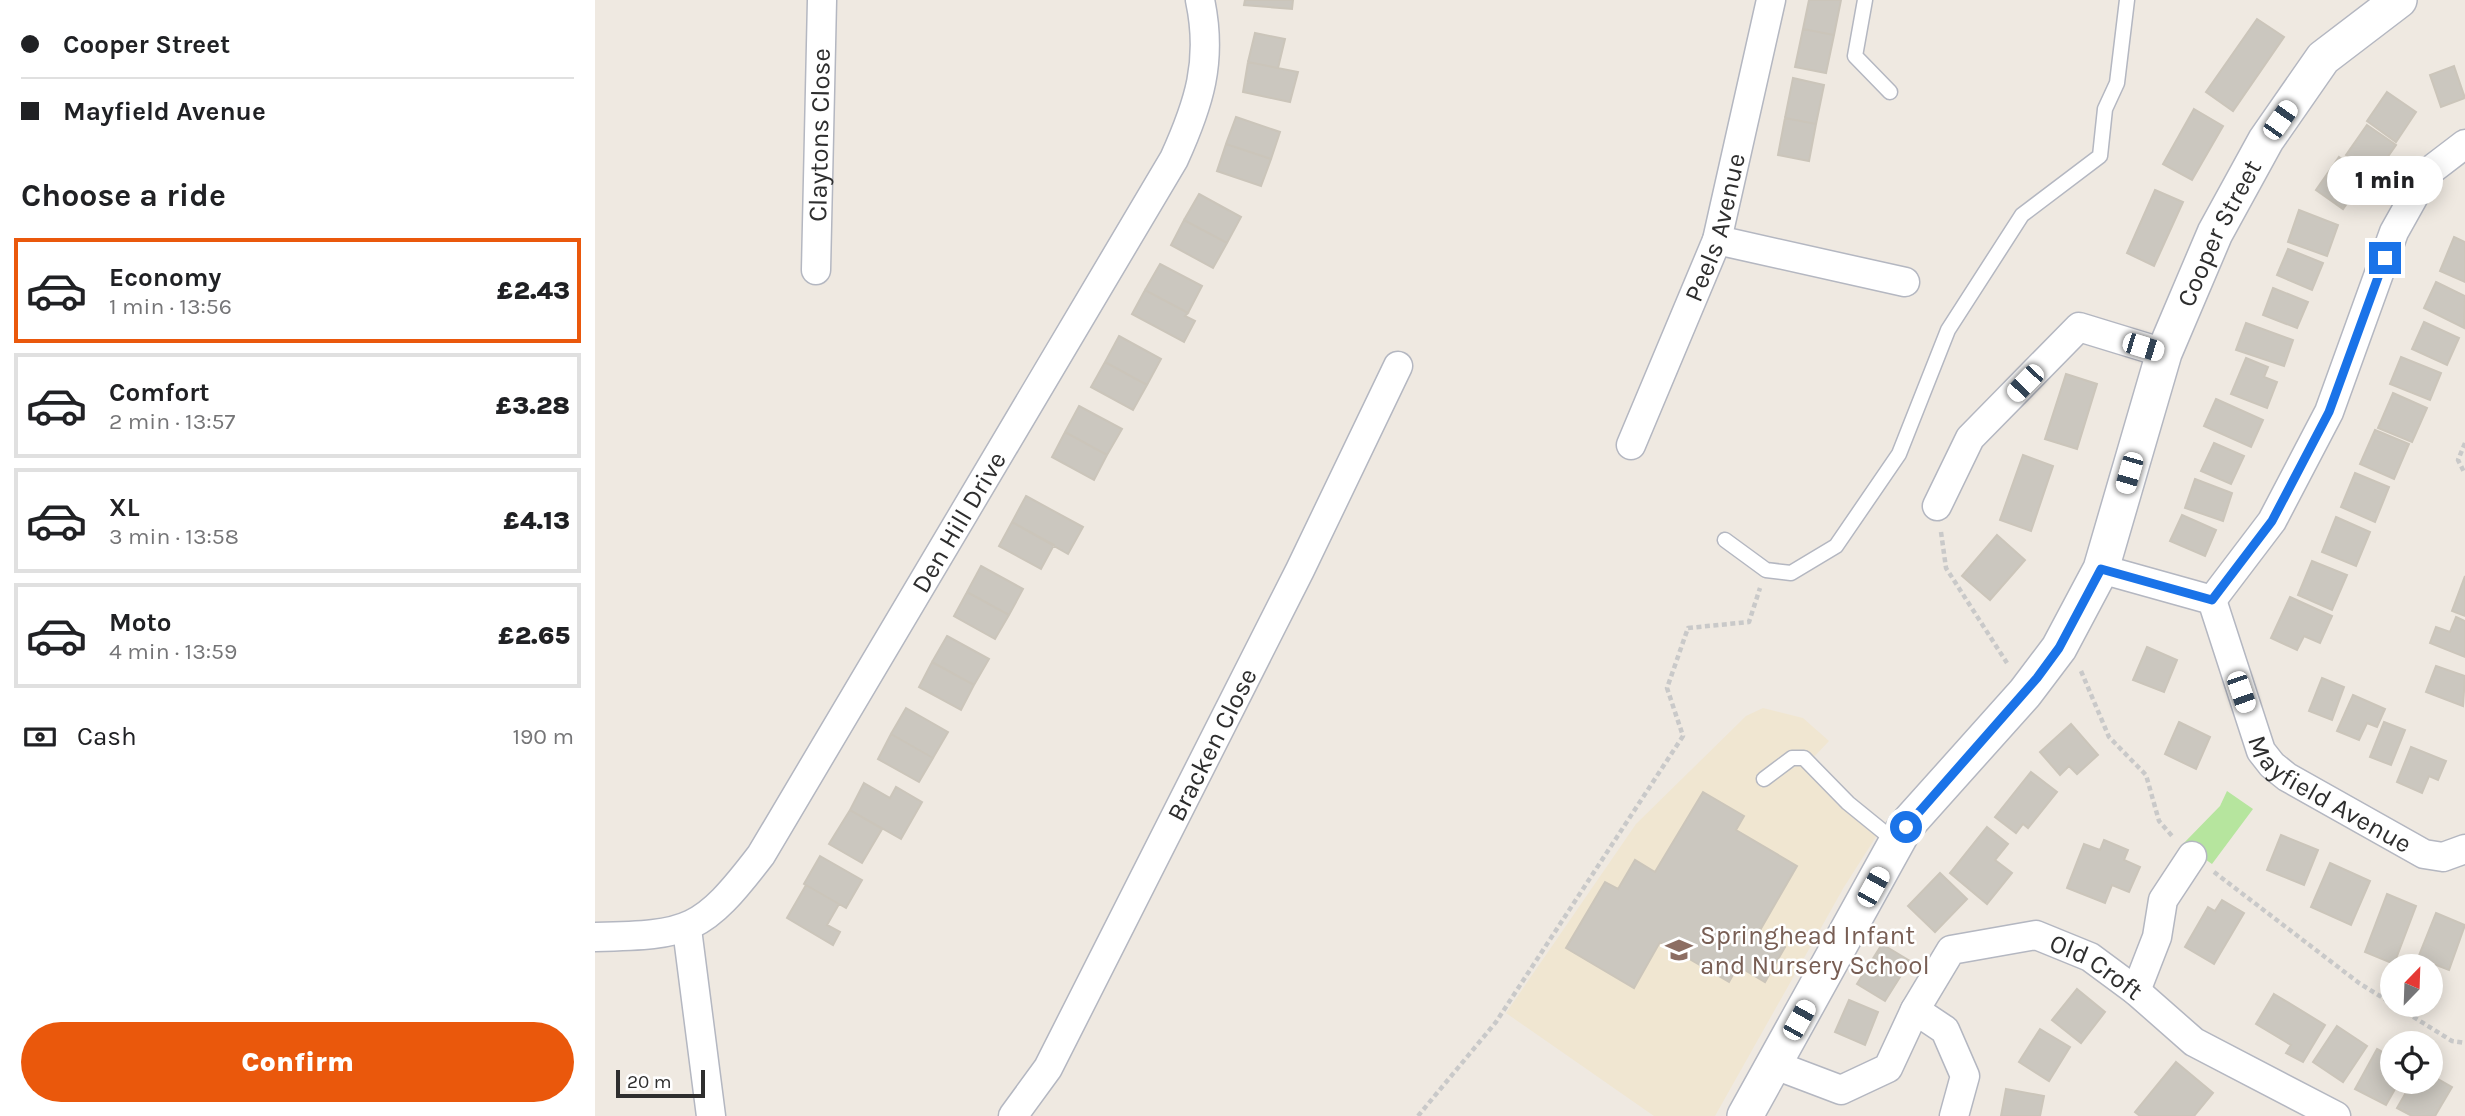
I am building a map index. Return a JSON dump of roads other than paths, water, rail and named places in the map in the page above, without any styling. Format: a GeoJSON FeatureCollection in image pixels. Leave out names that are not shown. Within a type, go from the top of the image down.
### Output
{"type":"FeatureCollection","features":[{"type":"Feature","properties":{"kind":"street","name":"Claytons Close"},"geometry":{"type":"LineString","coordinates":[[816,270],[822,0]]}},
{"type":"Feature","properties":{"kind":"street","name":"Den Hill Drive"},"geometry":{"type":"LineString","coordinates":[[595,937],[660,936],[687,929],[712,912],[735,890],[761,855],[1174,159],[1190,124],[1207,56],[1200,0]]}},
{"type":"Feature","properties":{"kind":"street","name":"Peels Avenue"},"geometry":{"type":"LineString","coordinates":[[1631,445],[1717,240],[1771,0]]}},
{"type":"Feature","properties":{"kind":"street","name":"Cooper Street"},"geometry":{"type":"LineString","coordinates":[[1745,1116],[1906,827],[2025,693],[2059,648],[2101,569],[2164,353],[2215,233],[2266,140],[2323,58],[2399,0]]}},
{"type":"Feature","properties":{"kind":"street"},"geometry":{"type":"LineString","coordinates":[[2101,569],[2212,600],[2272,521],[2329,412],[2394,232],[2427,173],[2465,144]]}},
{"type":"Feature","properties":{"kind":"street"},"geometry":{"type":"LineString","coordinates":[[1717,240],[1905,282]]}},
{"type":"Feature","properties":{"kind":"street"},"geometry":{"type":"LineString","coordinates":[[1937,506],[1970,438],[2079,327],[2164,353]]}},
{"type":"Feature","properties":{"kind":"street","name":"Bracken Close"},"geometry":{"type":"LineString","coordinates":[[1013,1116],[1048,1068],[1300,570],[1398,366]]}},
{"type":"Feature","properties":{"kind":"street","name":"Mayfield Avenue"},"geometry":{"type":"LineString","coordinates":[[2212,600],[2261,751],[2272,765],[2287,777],[2424,853],[2443,857],[2465,849]]}},
{"type":"Feature","properties":{"kind":"street"},"geometry":{"type":"LineString","coordinates":[[2136,991],[2157,937],[2163,900],[2192,856]]}},
{"type":"Feature","properties":{"kind":"street"},"geometry":{"type":"LineString","coordinates":[[687,929],[711,1116]]}},
{"type":"Feature","properties":{"kind":"street","name":"Old Croft"},"geometry":{"type":"LineString","coordinates":[[1775,1065],[1841,1090],[1888,1068],[1915,1010],[1951,950],[2036,935],[2090,957],[2136,991],[2194,1042],[2336,1116]]}},
{"type":"Feature","properties":{"kind":"street"},"geometry":{"type":"LineString","coordinates":[[1915,1010],[1945,1030],[1965,1076],[1954,1116]]}},
{"type":"Feature","properties":{"kind":"lane"},"geometry":{"type":"LineString","coordinates":[[1865,0],[1855,56],[1890,92]]}},
{"type":"Feature","properties":{"kind":"lane"},"geometry":{"type":"LineString","coordinates":[[1725,540],[1766,570],[1791,573],[1836,546],[1899,454],[1948,330],[2022,215],[2100,156],[2105,109],[2117,83],[2127,0]]}},
{"type":"Feature","properties":{"kind":"lane"},"geometry":{"type":"LineString","coordinates":[[1764,779],[1792,758],[1804,758],[1848,803],[1898,843]]}},
{"type":"Feature","properties":{"kind":"place","name":"Springhead Infant and Nursery School"},"geometry":{"type":"Point","coordinates":[1679,950]}}]}
